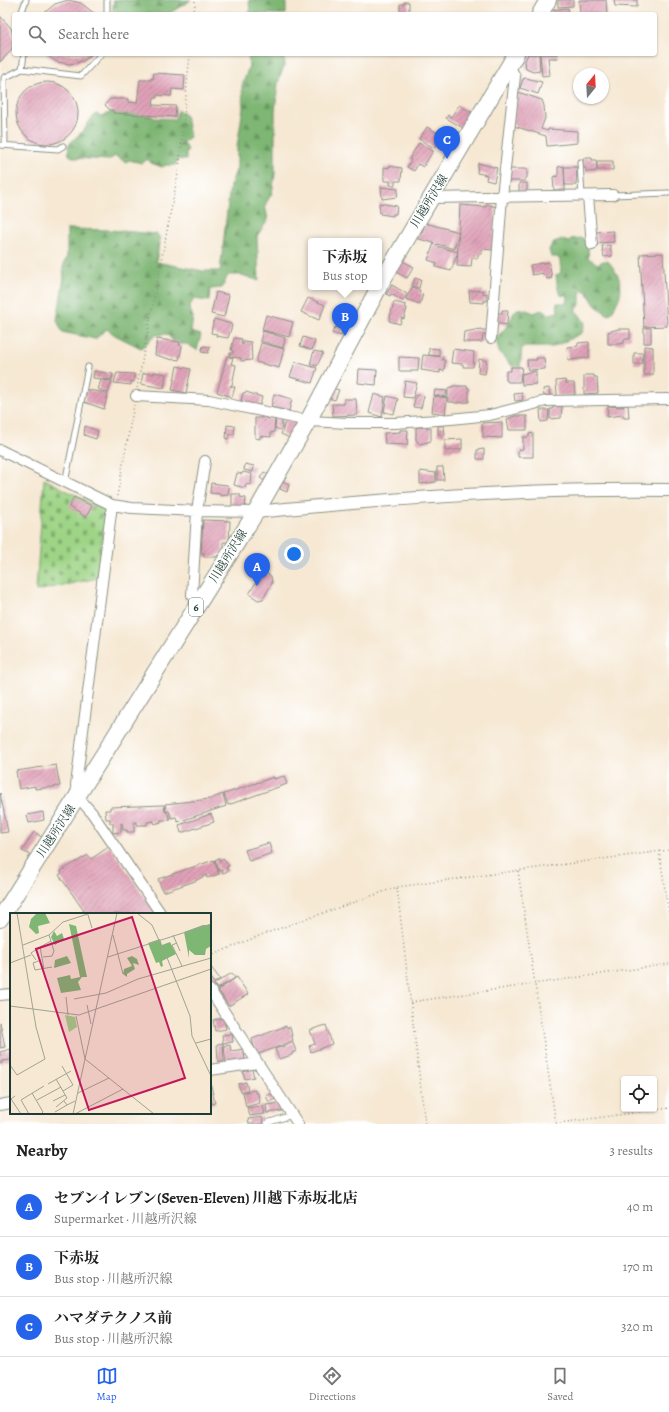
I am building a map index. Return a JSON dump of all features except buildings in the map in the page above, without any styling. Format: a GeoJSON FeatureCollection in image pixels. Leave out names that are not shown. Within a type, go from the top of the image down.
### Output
{"type":"FeatureCollection","features":[{"type":"Feature","properties":{"kind":"main road"},"geometry":{"type":"LineString","coordinates":[[541,12],[548,0]]}},
{"type":"Feature","properties":{"kind":"main road","name":"川越所沢線"},"geometry":{"type":"LineString","coordinates":[[382,282],[513,60]]}},
{"type":"Feature","properties":{"kind":"main road","name":"川越所沢線"},"geometry":{"type":"LineString","coordinates":[[0,920],[256,512],[308,421],[377,290]]}},
{"type":"Feature","properties":{"kind":"street"},"geometry":{"type":"LineString","coordinates":[[491,338],[502,197],[515,76],[513,60]]}},
{"type":"Feature","properties":{"kind":"street"},"geometry":{"type":"LineString","coordinates":[[431,198],[614,195]]}},
{"type":"Feature","properties":{"kind":"street"},"geometry":{"type":"LineString","coordinates":[[585,196],[592,246]]}},
{"type":"Feature","properties":{"kind":"street"},"geometry":{"type":"LineString","coordinates":[[136,396],[209,400],[308,421],[348,424],[402,423],[490,415],[546,401],[669,399]]}},
{"type":"Feature","properties":{"kind":"street"},"geometry":{"type":"LineString","coordinates":[[0,450],[65,483],[113,505],[132,508],[197,512],[256,512],[379,500],[561,491],[669,490]]}},
{"type":"Feature","properties":{"kind":"street"},"geometry":{"type":"LineString","coordinates":[[200,601],[192,595],[197,512],[205,461]]}},
{"type":"Feature","properties":{"kind":"street"},"geometry":{"type":"LineString","coordinates":[[113,505],[76,785],[78,797],[92,813],[160,913]]}},
{"type":"Feature","properties":{"kind":"street"},"geometry":{"type":"LineString","coordinates":[[211,992],[295,1120]]}},
{"type":"Feature","properties":{"kind":"street"},"geometry":{"type":"LineString","coordinates":[[0,995],[10,994]]}},
{"type":"Feature","properties":{"kind":"street"},"geometry":{"type":"LineString","coordinates":[[211,1070],[258,1063]]}},
{"type":"Feature","properties":{"kind":"street"},"geometry":{"type":"LineString","coordinates":[[0,1105],[10,1104]]}},
{"type":"Feature","properties":{"kind":"lane"},"geometry":{"type":"LineString","coordinates":[[22,12],[26,0]]}},
{"type":"Feature","properties":{"kind":"lane"},"geometry":{"type":"LineString","coordinates":[[107,0],[107,12]]}},
{"type":"Feature","properties":{"kind":"lane"},"geometry":{"type":"LineString","coordinates":[[22,69],[24,56]]}},
{"type":"Feature","properties":{"kind":"lane"},"geometry":{"type":"LineString","coordinates":[[63,146],[58,150],[2,145],[2,78],[22,69],[43,73],[81,76],[99,56]]}},
{"type":"Feature","properties":{"kind":"lane"},"geometry":{"type":"LineString","coordinates":[[580,162],[585,196]]}},
{"type":"Feature","properties":{"kind":"lane"},"geometry":{"type":"LineString","coordinates":[[614,195],[669,193]]}},
{"type":"Feature","properties":{"kind":"lane"},"geometry":{"type":"LineString","coordinates":[[65,483],[88,367]]}},
{"type":"Feature","properties":{"kind":"lane"},"geometry":{"type":"LineString","coordinates":[[267,1124],[295,1120]]}},
{"type":"Feature","properties":{"kind":"path"},"geometry":{"type":"LineString","coordinates":[[194,12],[195,0]]}},
{"type":"Feature","properties":{"kind":"path"},"geometry":{"type":"LineString","coordinates":[[113,505],[136,396],[179,168],[190,56]]}},
{"type":"Feature","properties":{"kind":"path"},"geometry":{"type":"LineString","coordinates":[[211,956],[261,935],[397,887],[669,850]]}},
{"type":"Feature","properties":{"kind":"path"},"geometry":{"type":"LineString","coordinates":[[659,851],[669,915]]}},
{"type":"Feature","properties":{"kind":"path"},"geometry":{"type":"LineString","coordinates":[[518,871],[556,1124]]}},
{"type":"Feature","properties":{"kind":"path"},"geometry":{"type":"LineString","coordinates":[[397,887],[425,1124]]}},
{"type":"Feature","properties":{"kind":"path"},"geometry":{"type":"LineString","coordinates":[[411,1002],[669,964]]}},
{"type":"Feature","properties":{"kind":"path"},"geometry":{"type":"LineString","coordinates":[[552,1124],[669,1108]]}},
{"type":"Feature","properties":{"kind":"green space"},"geometry":{"type":"Polygon","coordinates":[[[114,0],[191,0],[172,12],[112,11],[114,0]]]}},
{"type":"Feature","properties":{"kind":"green space"},"geometry":{"type":"Polygon","coordinates":[[[249,0],[286,0],[286,12],[250,12],[249,0]]]}},
{"type":"Feature","properties":{"kind":"green space"},"geometry":{"type":"Polygon","coordinates":[[[248,56],[283,56],[285,63],[278,83],[275,111],[275,174],[272,193],[265,205],[268,220],[257,236],[259,281],[242,275],[228,275],[222,288],[210,289],[209,301],[194,299],[189,307],[193,317],[191,332],[201,335],[197,350],[187,344],[176,344],[167,334],[156,335],[141,348],[115,335],[107,329],[95,339],[62,332],[57,320],[64,278],[63,267],[67,256],[67,229],[110,230],[157,234],[160,238],[156,262],[203,271],[220,271],[230,186],[237,168],[237,147],[243,108],[242,86],[249,66],[248,56]]]}},
{"type":"Feature","properties":{"kind":"green space"},"geometry":{"type":"Polygon","coordinates":[[[178,110],[186,116],[190,137],[183,142],[188,149],[186,153],[186,160],[178,159],[175,165],[166,165],[162,167],[151,163],[148,159],[142,163],[129,160],[126,162],[115,156],[109,160],[75,158],[69,155],[68,145],[86,128],[87,123],[96,114],[101,116],[115,111],[147,112],[154,118],[175,119],[178,110]]]}},
{"type":"Feature","properties":{"kind":"green space"},"geometry":{"type":"Polygon","coordinates":[[[561,239],[568,242],[571,239],[587,239],[589,242],[588,258],[598,264],[603,261],[608,261],[616,272],[621,288],[613,311],[608,315],[595,305],[587,292],[583,290],[580,293],[580,305],[575,311],[585,323],[582,333],[553,347],[522,347],[520,369],[514,368],[499,352],[496,338],[507,326],[514,312],[518,309],[527,310],[534,313],[542,310],[549,314],[558,312],[557,303],[566,303],[568,298],[567,294],[562,296],[559,292],[557,283],[556,275],[561,273],[560,261],[558,257],[551,257],[549,250],[552,244],[561,239]]]}},
{"type":"Feature","properties":{"kind":"green space"},"geometry":{"type":"Polygon","coordinates":[[[44,479],[105,510],[98,578],[36,591],[44,479]]]}},
{"type":"Feature","properties":{"kind":"place","name":"ハマダテクノス前"},"geometry":{"type":"Point","coordinates":[447,159]}},
{"type":"Feature","properties":{"kind":"place","name":"下赤坂"},"geometry":{"type":"Point","coordinates":[345,336]}},
{"type":"Feature","properties":{"kind":"place","name":"セブンイレブン(Seven-Eleven) 川越下赤坂北店"},"geometry":{"type":"Point","coordinates":[257,586]}}]}
